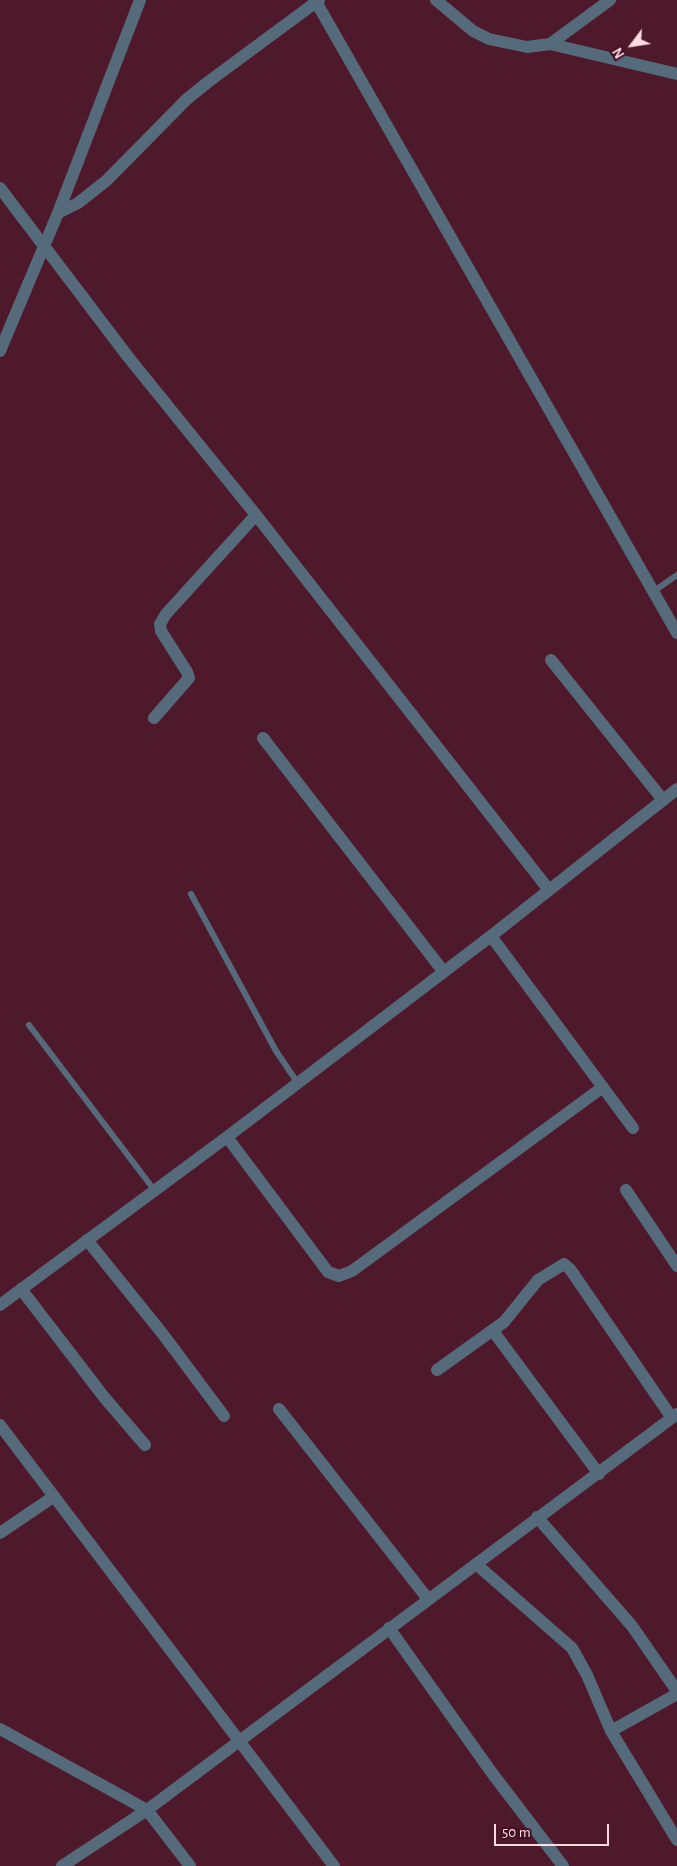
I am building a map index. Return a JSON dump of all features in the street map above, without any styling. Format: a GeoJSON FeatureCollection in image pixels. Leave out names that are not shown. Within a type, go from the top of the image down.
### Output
{"type":"FeatureCollection","features":[{"type":"Feature","properties":{"kind":"street"},"geometry":{"type":"LineString","coordinates":[[0,351],[58,213],[140,0]]}},
{"type":"Feature","properties":{"kind":"street"},"geometry":{"type":"LineString","coordinates":[[436,0],[473,31],[489,39],[527,47],[550,44],[677,74]]}},
{"type":"Feature","properties":{"kind":"street"},"geometry":{"type":"LineString","coordinates":[[550,44],[610,0]]}},
{"type":"Feature","properties":{"kind":"street"},"geometry":{"type":"LineString","coordinates":[[58,213],[78,203],[106,180],[187,99],[317,1],[677,633]]}},
{"type":"Feature","properties":{"kind":"street"},"geometry":{"type":"LineString","coordinates":[[0,188],[128,358],[256,515],[549,890]]}},
{"type":"Feature","properties":{"kind":"street"},"geometry":{"type":"LineString","coordinates":[[154,718],[189,678],[161,631],[160,624],[166,614],[256,515]]}},
{"type":"Feature","properties":{"kind":"street"},"geometry":{"type":"LineString","coordinates":[[551,660],[663,800]]}},
{"type":"Feature","properties":{"kind":"street"},"geometry":{"type":"LineString","coordinates":[[263,738],[443,972]]}},
{"type":"Feature","properties":{"kind":"street"},"geometry":{"type":"LineString","coordinates":[[0,1305],[228,1137],[297,1082],[491,936],[677,789]]}},
{"type":"Feature","properties":{"kind":"street"},"geometry":{"type":"LineString","coordinates":[[491,936],[633,1128]]}},
{"type":"Feature","properties":{"kind":"street"},"geometry":{"type":"LineString","coordinates":[[228,1137],[328,1272],[339,1276],[352,1271],[603,1087]]}},
{"type":"Feature","properties":{"kind":"street"},"geometry":{"type":"LineString","coordinates":[[626,1190],[677,1266]]}},
{"type":"Feature","properties":{"kind":"street"},"geometry":{"type":"LineString","coordinates":[[86,1240],[162,1333],[224,1416]]}},
{"type":"Feature","properties":{"kind":"street"},"geometry":{"type":"LineString","coordinates":[[62,1866],[147,1810],[538,1517],[599,1474],[674,1416],[570,1269],[564,1264],[538,1280],[504,1322],[437,1370]]}},
{"type":"Feature","properties":{"kind":"street"},"geometry":{"type":"LineString","coordinates":[[21,1289],[104,1397],[145,1445]]}},
{"type":"Feature","properties":{"kind":"street"},"geometry":{"type":"LineString","coordinates":[[492,1331],[599,1474]]}},
{"type":"Feature","properties":{"kind":"street"},"geometry":{"type":"LineString","coordinates":[[279,1408],[428,1600]]}},
{"type":"Feature","properties":{"kind":"street"},"geometry":{"type":"LineString","coordinates":[[0,1425],[334,1866]]}},
{"type":"Feature","properties":{"kind":"street"},"geometry":{"type":"LineString","coordinates":[[0,1533],[53,1497]]}},
{"type":"Feature","properties":{"kind":"street"},"geometry":{"type":"LineString","coordinates":[[538,1517],[632,1626],[677,1693],[612,1731]]}},
{"type":"Feature","properties":{"kind":"street"},"geometry":{"type":"LineString","coordinates":[[476,1564],[572,1648],[587,1675],[612,1731],[677,1840]]}},
{"type":"Feature","properties":{"kind":"street"},"geometry":{"type":"LineString","coordinates":[[390,1628],[492,1773],[563,1866]]}},
{"type":"Feature","properties":{"kind":"street"},"geometry":{"type":"LineString","coordinates":[[0,1729],[147,1810],[190,1866]]}},
{"type":"Feature","properties":{"kind":"lane"},"geometry":{"type":"LineString","coordinates":[[654,591],[677,575]]}},
{"type":"Feature","properties":{"kind":"lane"},"geometry":{"type":"LineString","coordinates":[[191,894],[276,1051],[297,1082]]}},
{"type":"Feature","properties":{"kind":"lane"},"geometry":{"type":"LineString","coordinates":[[29,1025],[155,1191]]}}]}
